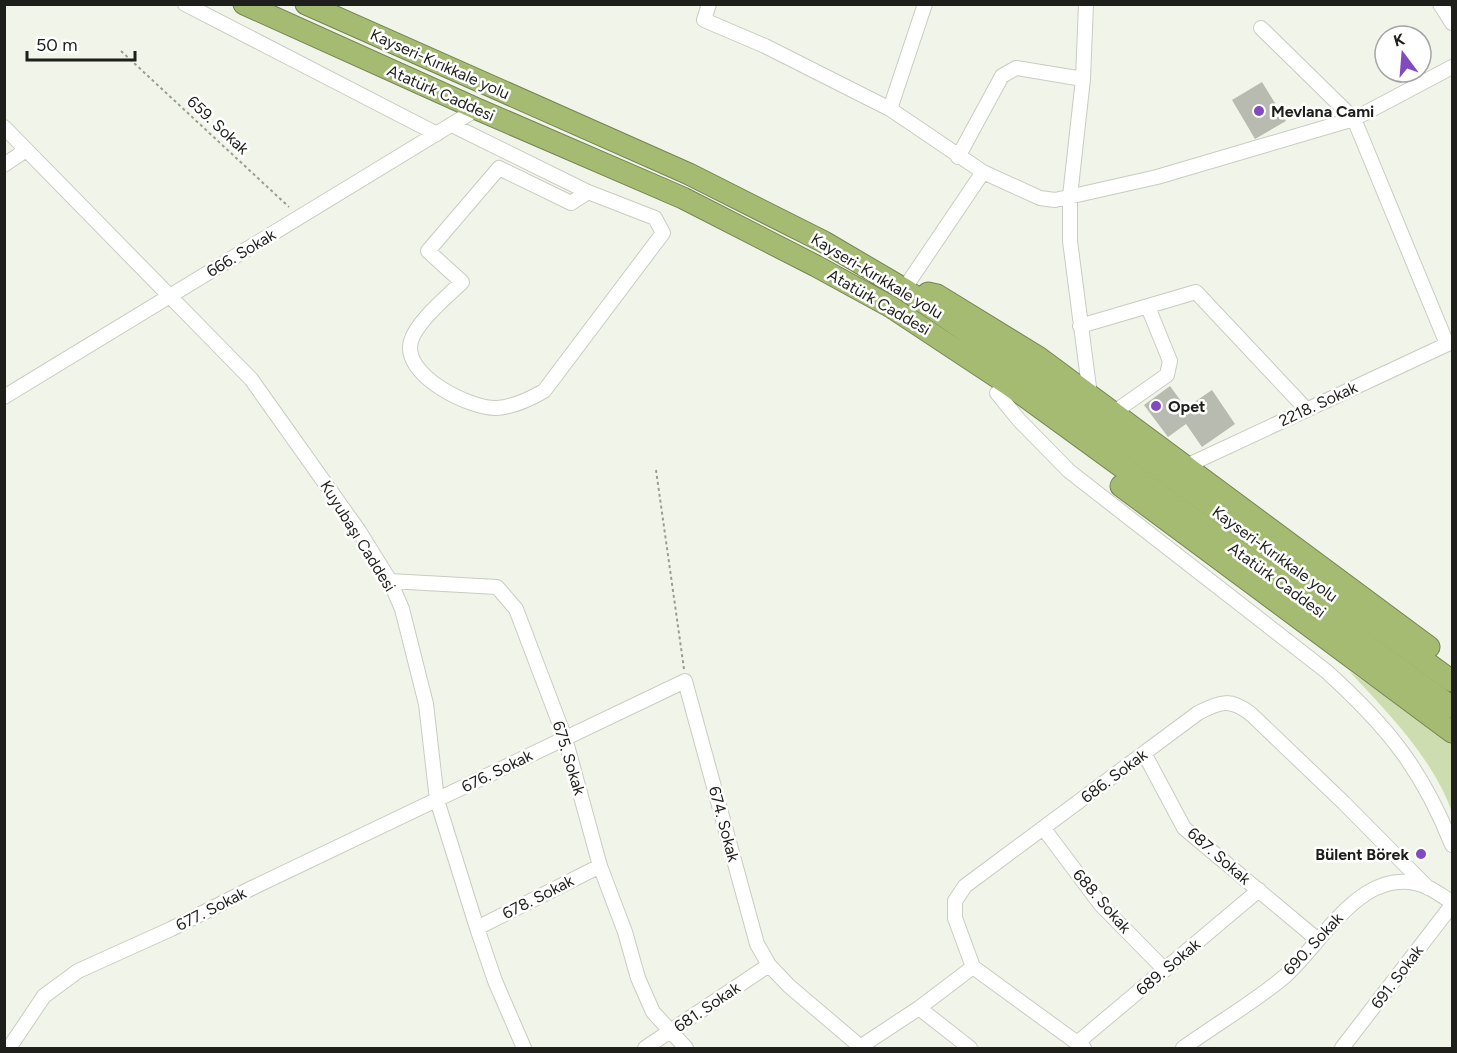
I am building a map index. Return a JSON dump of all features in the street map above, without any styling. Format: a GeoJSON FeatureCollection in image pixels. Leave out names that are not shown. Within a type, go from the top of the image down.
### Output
{"type":"FeatureCollection","features":[{"type":"Feature","properties":{"kind":"highway","name":"Atatürk Caddesi"},"geometry":{"type":"LineString","coordinates":[[244,4],[477,109],[683,198],[891,307],[1009,385],[1452,706]]}},
{"type":"Feature","properties":{"kind":"highway","name":"Kayseri-Kırıkkale yolu"},"geometry":{"type":"LineString","coordinates":[[306,4],[689,174],[824,242],[904,289],[1049,388],[1452,681]]}},
{"type":"Feature","properties":{"kind":"highway"},"geometry":{"type":"LineString","coordinates":[[904,289],[938,295],[1038,357],[1452,664]]}},
{"type":"Feature","properties":{"kind":"highway"},"geometry":{"type":"LineString","coordinates":[[891,307],[919,334],[1452,732]]}},
{"type":"Feature","properties":{"kind":"street"},"geometry":{"type":"LineString","coordinates":[[185,4],[437,134]]}},
{"type":"Feature","properties":{"kind":"street"},"geometry":{"type":"LineString","coordinates":[[709,4],[704,20],[765,46],[890,109],[983,172],[1040,198],[1055,200],[1157,177],[1354,119],[1452,67]]}},
{"type":"Feature","properties":{"kind":"street"},"geometry":{"type":"LineString","coordinates":[[890,109],[925,4]]}},
{"type":"Feature","properties":{"kind":"street"},"geometry":{"type":"LineString","coordinates":[[1086,4],[1083,79],[1070,196],[1070,241],[1090,395]]}},
{"type":"Feature","properties":{"kind":"street"},"geometry":{"type":"LineString","coordinates":[[1440,4],[1452,23]]}},
{"type":"Feature","properties":{"kind":"street"},"geometry":{"type":"LineString","coordinates":[[1261,28],[1354,119],[1450,343]]}},
{"type":"Feature","properties":{"kind":"street"},"geometry":{"type":"LineString","coordinates":[[958,157],[1002,76],[1016,69],[1083,79]]}},
{"type":"Feature","properties":{"kind":"street","name":"666. Sokak"},"geometry":{"type":"LineString","coordinates":[[4,397],[477,109]]}},
{"type":"Feature","properties":{"kind":"street"},"geometry":{"type":"LineString","coordinates":[[452,125],[588,192],[656,218],[663,233],[544,391],[521,403],[496,408],[473,404],[443,391],[414,363],[410,351],[411,342],[423,323],[462,282],[428,251],[499,168],[571,203],[588,192]]}},
{"type":"Feature","properties":{"kind":"street","name":"Kuyubaşı Caddesi"},"geometry":{"type":"LineString","coordinates":[[4,127],[251,379],[359,531],[390,581],[402,609],[426,704],[438,800],[495,981],[524,1048]]}},
{"type":"Feature","properties":{"kind":"street"},"geometry":{"type":"LineString","coordinates":[[4,165],[26,150]]}},
{"type":"Feature","properties":{"kind":"street"},"geometry":{"type":"LineString","coordinates":[[904,289],[983,172]]}},
{"type":"Feature","properties":{"kind":"street"},"geometry":{"type":"LineString","coordinates":[[1080,326],[1196,292],[1307,410]]}},
{"type":"Feature","properties":{"kind":"street"},"geometry":{"type":"LineString","coordinates":[[1113,413],[1167,375],[1170,368],[1170,361],[1148,307]]}},
{"type":"Feature","properties":{"kind":"street","name":"2218. Sokak"},"geometry":{"type":"LineString","coordinates":[[1184,467],[1450,343]]}},
{"type":"Feature","properties":{"kind":"street"},"geometry":{"type":"LineString","coordinates":[[997,393],[1019,420],[1069,471],[1326,671],[1355,698],[1387,731],[1426,785],[1452,845]]}},
{"type":"Feature","properties":{"kind":"street","name":"675. Sokak"},"geometry":{"type":"LineString","coordinates":[[390,581],[497,587],[516,609],[565,738],[600,866],[638,978],[653,1012],[686,1048]]}},
{"type":"Feature","properties":{"kind":"street","name":"676. Sokak"},"geometry":{"type":"LineString","coordinates":[[438,800],[686,681]]}},
{"type":"Feature","properties":{"kind":"street","name":"674. Sokak"},"geometry":{"type":"LineString","coordinates":[[686,681],[757,944],[769,965],[789,986],[861,1048]]}},
{"type":"Feature","properties":{"kind":"street","name":"686. Sokak"},"geometry":{"type":"LineString","coordinates":[[974,967],[955,918],[955,901],[965,886],[1198,713],[1216,704],[1230,703],[1243,708],[1344,803],[1428,888]]}},
{"type":"Feature","properties":{"kind":"street","name":"687. Sokak"},"geometry":{"type":"LineString","coordinates":[[1144,753],[1184,828],[1318,940]]}},
{"type":"Feature","properties":{"kind":"street","name":"677. Sokak"},"geometry":{"type":"LineString","coordinates":[[9,1048],[45,996],[78,971],[171,929],[438,800]]}},
{"type":"Feature","properties":{"kind":"street","name":"688. Sokak"},"geometry":{"type":"LineString","coordinates":[[1044,829],[1101,905],[1165,970]]}},
{"type":"Feature","properties":{"kind":"street","name":"678. Sokak"},"geometry":{"type":"LineString","coordinates":[[477,928],[600,866]]}},
{"type":"Feature","properties":{"kind":"street","name":"690. Sokak"},"geometry":{"type":"LineString","coordinates":[[1183,1048],[1282,978],[1308,954],[1350,905],[1381,885],[1412,883],[1428,888],[1452,903]]}},
{"type":"Feature","properties":{"kind":"street","name":"689. Sokak"},"geometry":{"type":"LineString","coordinates":[[1081,1046],[1259,890]]}},
{"type":"Feature","properties":{"kind":"street","name":"691. Sokak"},"geometry":{"type":"LineString","coordinates":[[1342,1048],[1452,903]]}},
{"type":"Feature","properties":{"kind":"street","name":"681. Sokak"},"geometry":{"type":"LineString","coordinates":[[645,1048],[769,965]]}},
{"type":"Feature","properties":{"kind":"street"},"geometry":{"type":"LineString","coordinates":[[861,1048],[974,967],[1081,1046]]}},
{"type":"Feature","properties":{"kind":"street"},"geometry":{"type":"LineString","coordinates":[[919,1008],[970,1048]]}},
{"type":"Feature","properties":{"kind":"path","name":"659. Sokak"},"geometry":{"type":"LineString","coordinates":[[121,51],[300,217]]}},
{"type":"Feature","properties":{"kind":"path"},"geometry":{"type":"LineString","coordinates":[[656,470],[686,681]]}},
{"type":"Feature","properties":{"kind":"green space"},"geometry":{"type":"Polygon","coordinates":[[[1349,671],[1452,742],[1452,812],[1421,754],[1349,671]]]}},
{"type":"Feature","properties":{"kind":"building","name":"Mevlana Cami"},"geometry":{"type":"Polygon","coordinates":[[[1262,82],[1286,121],[1255,139],[1232,100],[1262,82]]]}},
{"type":"Feature","properties":{"kind":"building"},"geometry":{"type":"Polygon","coordinates":[[[1170,386],[1186,408],[1212,390],[1235,424],[1202,447],[1186,424],[1168,437],[1144,405],[1170,386]]]}},
{"type":"Feature","properties":{"kind":"place","name":"Mevlana Cami"},"geometry":{"type":"Point","coordinates":[1259,111]}},
{"type":"Feature","properties":{"kind":"place","name":"Opet"},"geometry":{"type":"Point","coordinates":[1156,406]}},
{"type":"Feature","properties":{"kind":"place","name":"Bülent Börek"},"geometry":{"type":"Point","coordinates":[1421,854]}}]}
